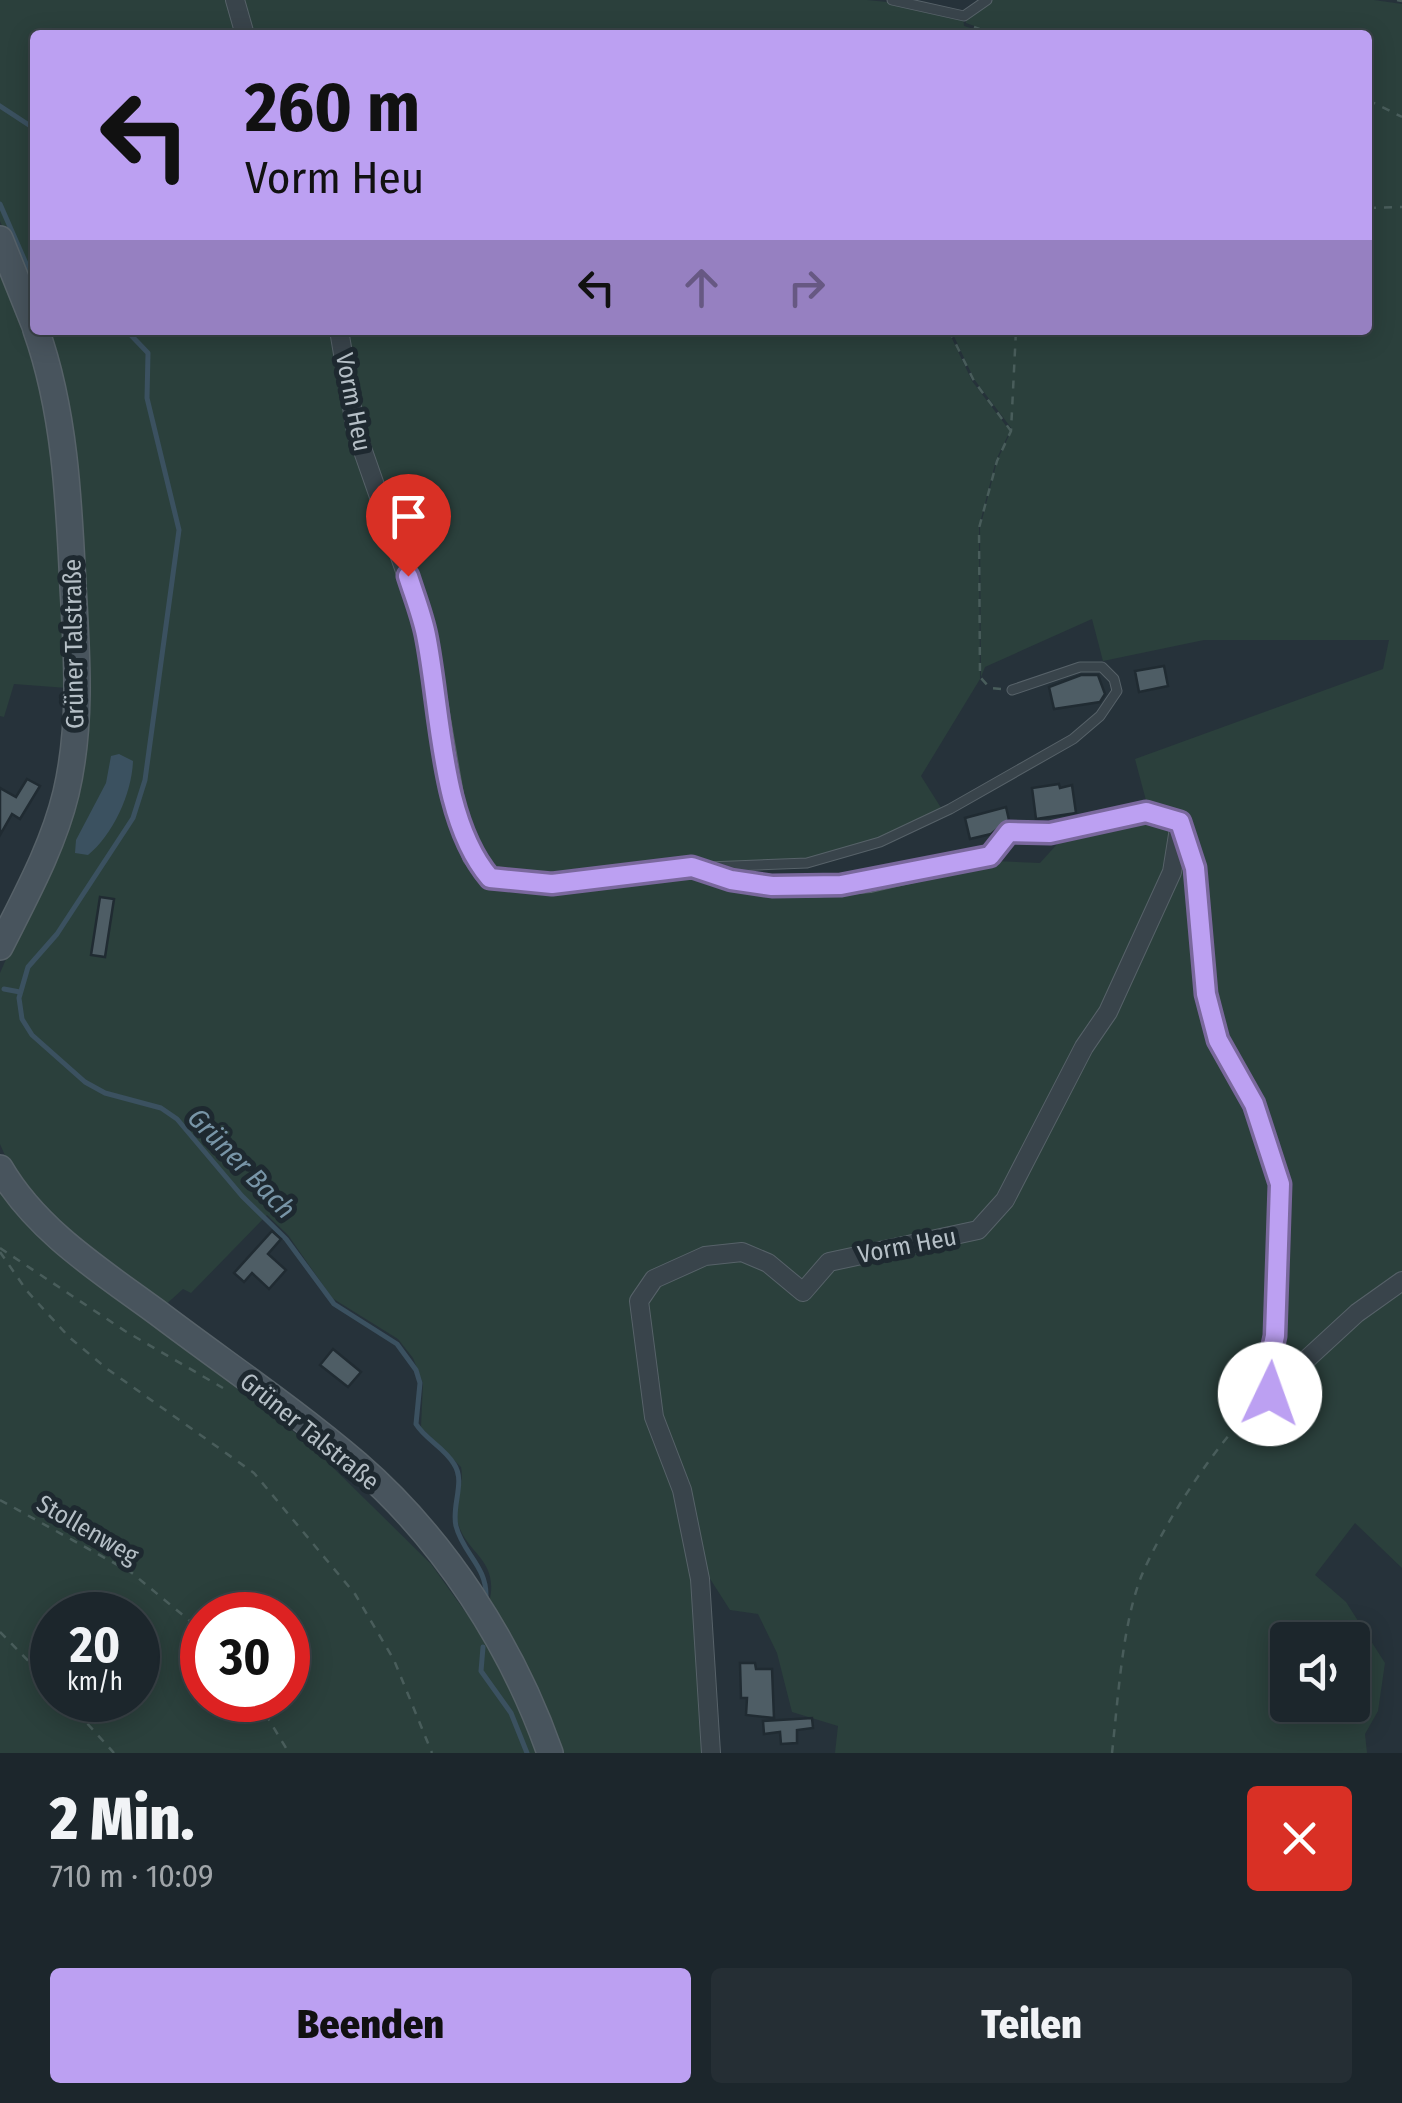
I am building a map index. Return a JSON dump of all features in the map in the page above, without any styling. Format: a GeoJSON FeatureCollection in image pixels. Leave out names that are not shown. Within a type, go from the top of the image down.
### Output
{"type":"FeatureCollection","features":[{"type":"Feature","properties":{"kind":"main road","name":"Grüner Talstraße"},"geometry":{"type":"LineString","coordinates":[[0,238],[30,313]]}},
{"type":"Feature","properties":{"kind":"main road","name":"Grüner Talstraße"},"geometry":{"type":"LineString","coordinates":[[0,947],[56,826],[72,770],[76,726],[69,506],[55,402],[38,335]]}},
{"type":"Feature","properties":{"kind":"main road","name":"Grüner Talstraße"},"geometry":{"type":"LineString","coordinates":[[0,1168],[52,1232],[321,1435],[405,1511],[453,1570],[498,1641],[525,1690],[550,1753]]}},
{"type":"Feature","properties":{"kind":"street"},"geometry":{"type":"LineString","coordinates":[[235,0],[244,30]]}},
{"type":"Feature","properties":{"kind":"street","name":"Vorm Heu"},"geometry":{"type":"LineString","coordinates":[[340,335],[356,430],[426,631],[457,812],[472,857],[490,878],[518,884],[594,881],[692,867],[731,880],[812,888],[870,882],[990,856],[1009,832],[1050,833],[1146,812],[1180,822],[1172,872],[1108,1012],[1084,1047],[1004,1200],[978,1230],[829,1262],[803,1292],[768,1263],[742,1252],[705,1256],[654,1279],[640,1300],[654,1417],[682,1490],[700,1578],[711,1753]]}},
{"type":"Feature","properties":{"kind":"street"},"geometry":{"type":"LineString","coordinates":[[1180,822],[1195,868],[1206,994],[1218,1040],[1254,1104],[1280,1184],[1275,1336],[1266,1376],[1270,1394]]}},
{"type":"Feature","properties":{"kind":"street"},"geometry":{"type":"LineString","coordinates":[[1270,1394],[1357,1313],[1402,1281]]}},
{"type":"Feature","properties":{"kind":"lane"},"geometry":{"type":"LineString","coordinates":[[892,0],[964,16],[987,0]]}},
{"type":"Feature","properties":{"kind":"lane"},"geometry":{"type":"LineString","coordinates":[[692,867],[807,863],[880,842],[950,809],[1073,740],[1100,716],[1117,691],[1114,679],[1102,667],[1080,667],[1012,690]]}},
{"type":"Feature","properties":{"kind":"path"},"geometry":{"type":"LineString","coordinates":[[964,16],[965,24],[982,30]]}},
{"type":"Feature","properties":{"kind":"path"},"geometry":{"type":"LineString","coordinates":[[1372,102],[1402,117]]}},
{"type":"Feature","properties":{"kind":"path"},"geometry":{"type":"LineString","coordinates":[[1372,208],[1402,207]]}},
{"type":"Feature","properties":{"kind":"path"},"geometry":{"type":"LineString","coordinates":[[951,335],[974,381],[1011,431]]}},
{"type":"Feature","properties":{"kind":"path"},"geometry":{"type":"LineString","coordinates":[[1012,690],[990,688],[980,676],[978,586],[980,528],[996,461],[1011,431],[1016,335]]}},
{"type":"Feature","properties":{"kind":"path"},"geometry":{"type":"LineString","coordinates":[[0,1250],[125,1331],[231,1392]]}},
{"type":"Feature","properties":{"kind":"path"},"geometry":{"type":"LineString","coordinates":[[0,1250],[27,1291],[94,1358],[254,1473],[355,1594],[394,1660],[432,1753]]}},
{"type":"Feature","properties":{"kind":"path"},"geometry":{"type":"LineString","coordinates":[[1112,1753],[1128,1631],[1140,1579],[1226,1438],[1270,1394]]}},
{"type":"Feature","properties":{"kind":"path","name":"Stollenweg"},"geometry":{"type":"LineString","coordinates":[[0,1500],[132,1573],[180,1613]]}},
{"type":"Feature","properties":{"kind":"path"},"geometry":{"type":"LineString","coordinates":[[0,1632],[30,1663]]}},
{"type":"Feature","properties":{"kind":"path"},"geometry":{"type":"LineString","coordinates":[[86,1722],[114,1753]]}},
{"type":"Feature","properties":{"kind":"path"},"geometry":{"type":"LineString","coordinates":[[270,1722],[289,1753]]}},
{"type":"Feature","properties":{"kind":"green space"},"geometry":{"type":"Polygon","coordinates":[[[0,0],[230,0],[239,30],[30,30],[30,292],[0,221],[0,0]]]}},
{"type":"Feature","properties":{"kind":"green space"},"geometry":{"type":"Polygon","coordinates":[[[237,0],[867,0],[917,5],[963,17],[964,26],[976,30],[246,30],[237,0]]]}},
{"type":"Feature","properties":{"kind":"green space"},"geometry":{"type":"Polygon","coordinates":[[[989,0],[1374,0],[1402,4],[1402,1568],[1355,1523],[1315,1575],[1346,1602],[1359,1622],[1270,1622],[1270,1722],[1370,1722],[1370,1640],[1385,1663],[1378,1711],[1365,1734],[1367,1753],[835,1753],[838,1726],[792,1712],[777,1653],[758,1614],[730,1610],[707,1574],[686,1486],[659,1417],[644,1302],[663,1282],[707,1264],[738,1258],[762,1266],[804,1298],[831,1266],[863,1256],[919,1249],[983,1234],[1008,1202],[1087,1049],[1111,1013],[1181,861],[1189,868],[1202,996],[1215,1041],[1251,1105],[1276,1184],[1278,1238],[1281,1235],[1282,1183],[1256,1102],[1220,1038],[1207,994],[1198,866],[1184,819],[1148,808],[1135,759],[1383,669],[1389,640],[1204,640],[1103,661],[1092,619],[985,667],[981,677],[980,528],[997,461],[1012,429],[974,379],[953,335],[1372,335],[1372,30],[986,30],[966,23],[966,17],[989,0]]]}},
{"type":"Feature","properties":{"kind":"green space"},"geometry":{"type":"Polygon","coordinates":[[[0,258],[35,347],[58,481],[67,688],[14,684],[4,717],[0,716],[0,258]]]}},
{"type":"Feature","properties":{"kind":"green space"},"geometry":{"type":"Polygon","coordinates":[[[45,335],[331,335],[342,380],[349,439],[397,548],[424,631],[455,812],[490,879],[692,869],[770,888],[995,861],[1040,863],[1069,831],[1146,816],[1176,825],[1170,871],[1002,1197],[976,1228],[862,1248],[804,1284],[770,1259],[703,1251],[635,1300],[698,1594],[707,1753],[561,1753],[520,1650],[489,1603],[490,1576],[486,1567],[458,1523],[461,1467],[421,1427],[423,1383],[413,1358],[398,1339],[332,1298],[288,1235],[267,1215],[191,1293],[183,1289],[162,1308],[60,1224],[14,1176],[0,1144],[0,973],[37,889],[80,770],[45,335]]]}},
{"type":"Feature","properties":{"kind":"green space"},"geometry":{"type":"Polygon","coordinates":[[[342,335],[950,335],[972,381],[1010,431],[996,460],[979,527],[980,679],[921,776],[943,811],[878,840],[807,861],[593,878],[495,876],[474,857],[428,632],[372,475],[342,335]]]}},
{"type":"Feature","properties":{"kind":"green space"},"geometry":{"type":"Polygon","coordinates":[[[0,1189],[175,1339],[308,1443],[431,1564],[494,1652],[537,1753],[0,1753],[0,1189]]]}},
{"type":"Feature","properties":{"kind":"water"},"geometry":{"type":"Polygon","coordinates":[[[119,754],[133,761],[120,812],[97,847],[88,855],[75,853],[76,840],[106,783],[111,756],[119,754]]]}},
{"type":"Feature","properties":{"kind":"building"},"geometry":{"type":"Polygon","coordinates":[[[1164,666],[1168,686],[1139,692],[1135,671],[1164,666]]]}},
{"type":"Feature","properties":{"kind":"building"},"geometry":{"type":"Polygon","coordinates":[[[1081,675],[1098,675],[1105,694],[1100,702],[1054,709],[1049,687],[1081,675]]]}},
{"type":"Feature","properties":{"kind":"building"},"geometry":{"type":"Polygon","coordinates":[[[27,779],[40,786],[20,819],[12,814],[0,835],[0,788],[16,797],[27,779]]]}},
{"type":"Feature","properties":{"kind":"building"},"geometry":{"type":"Polygon","coordinates":[[[1059,784],[1060,788],[1072,785],[1076,813],[1036,819],[1032,788],[1059,784]]]}},
{"type":"Feature","properties":{"kind":"building"},"geometry":{"type":"Polygon","coordinates":[[[1006,807],[1009,820],[991,834],[970,839],[965,818],[1006,807]]]}},
{"type":"Feature","properties":{"kind":"building"},"geometry":{"type":"Polygon","coordinates":[[[100,897],[114,899],[105,957],[91,955],[100,897]]]}},
{"type":"Feature","properties":{"kind":"building"},"geometry":{"type":"Polygon","coordinates":[[[272,1231],[281,1239],[268,1254],[286,1270],[269,1289],[252,1273],[244,1282],[234,1273],[272,1231]]]}},
{"type":"Feature","properties":{"kind":"building"},"geometry":{"type":"Polygon","coordinates":[[[333,1349],[361,1372],[348,1387],[320,1365],[333,1349]]]}},
{"type":"Feature","properties":{"kind":"building"},"geometry":{"type":"Polygon","coordinates":[[[740,1663],[772,1669],[774,1718],[746,1715],[747,1698],[741,1698],[740,1663]]]}},
{"type":"Feature","properties":{"kind":"building"},"geometry":{"type":"Polygon","coordinates":[[[812,1718],[813,1728],[797,1730],[797,1743],[781,1744],[780,1732],[764,1734],[763,1721],[812,1718]]]}},
{"type":"Feature","properties":{"kind":"waterway","name":"Grüner Bach"},"geometry":{"type":"LineString","coordinates":[[0,106],[30,126]]}},
{"type":"Feature","properties":{"kind":"waterway"},"geometry":{"type":"LineString","coordinates":[[0,204],[30,273]]}},
{"type":"Feature","properties":{"kind":"waterway","name":"Grüner Bach"},"geometry":{"type":"LineString","coordinates":[[131,335],[148,353],[147,398],[179,530],[145,780],[133,818],[57,934],[28,967],[19,998],[22,1019],[32,1035],[85,1082],[105,1093],[161,1108],[177,1119],[242,1196],[286,1239],[334,1304],[397,1344],[416,1370],[420,1383],[416,1424],[450,1458],[457,1471],[456,1526],[483,1577],[486,1597]]}},
{"type":"Feature","properties":{"kind":"waterway"},"geometry":{"type":"LineString","coordinates":[[4,989],[20,992]]}},
{"type":"Feature","properties":{"kind":"waterway","name":"Grüner Bach"},"geometry":{"type":"LineString","coordinates":[[483,1647],[481,1671],[511,1713],[527,1753]]}},
{"type":"Feature","properties":{"kind":"route"},"geometry":{"type":"LineString","coordinates":[[408,576],[426,631],[457,812],[472,857],[490,878],[518,884],[552,884],[692,867],[731,880],[812,888],[870,882],[990,856],[1009,832],[1050,833],[1146,812],[1180,822],[1195,868],[1206,994],[1218,1040],[1254,1104],[1280,1184],[1275,1336],[1266,1376],[1270,1394]]}}]}
